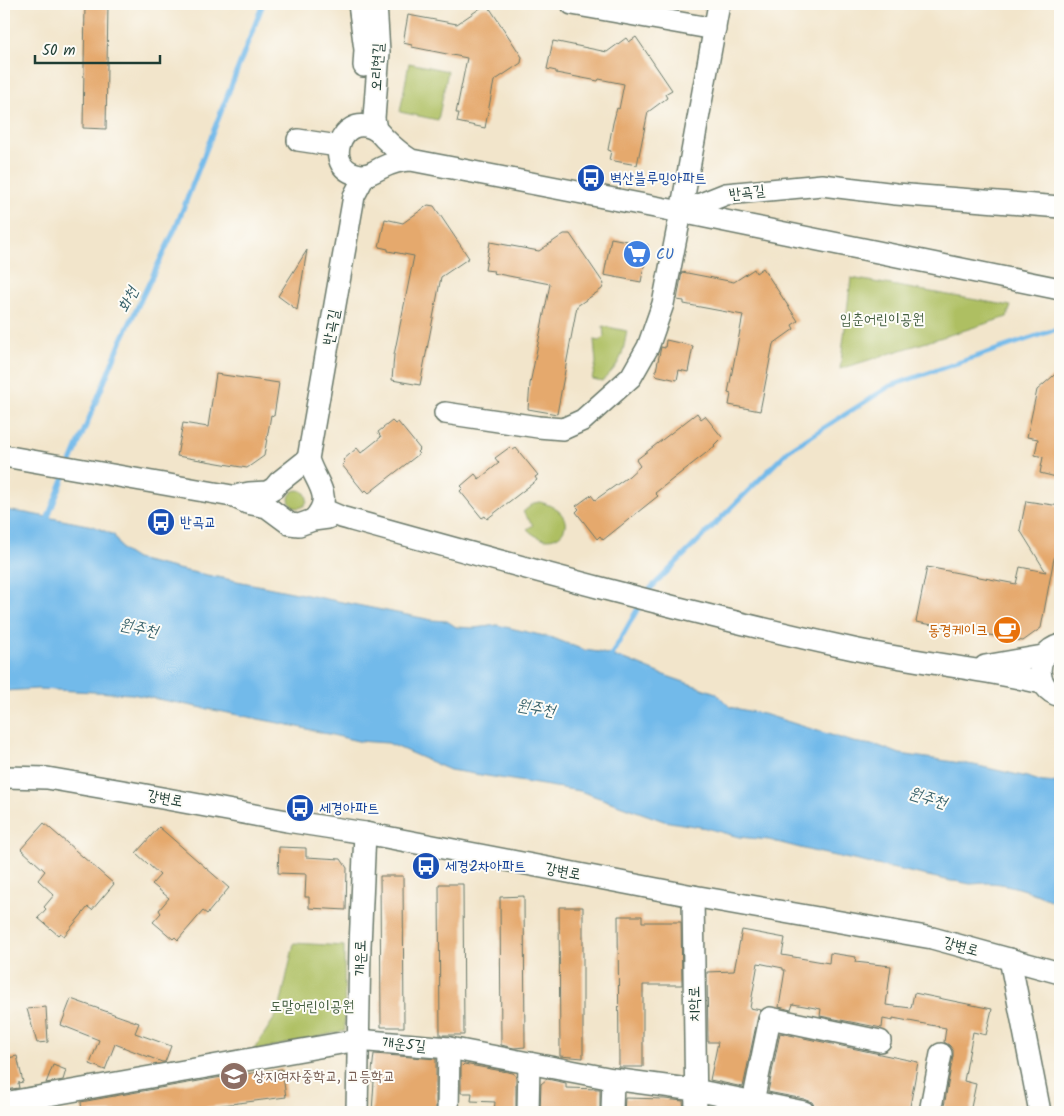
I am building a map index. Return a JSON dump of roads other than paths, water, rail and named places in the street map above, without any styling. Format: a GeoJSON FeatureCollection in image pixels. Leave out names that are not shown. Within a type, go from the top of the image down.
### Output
{"type":"FeatureCollection","features":[{"type":"Feature","properties":{"kind":"street","name":"오리현길"},"geometry":{"type":"LineString","coordinates":[[359,4],[365,50],[360,115],[372,131]]}},
{"type":"Feature","properties":{"kind":"street","name":"오리현길"},"geometry":{"type":"LineString","coordinates":[[372,131],[378,52],[376,4]]}},
{"type":"Feature","properties":{"kind":"street"},"geometry":{"type":"LineString","coordinates":[[572,4],[715,29]]}},
{"type":"Feature","properties":{"kind":"street"},"geometry":{"type":"LineString","coordinates":[[445,412],[538,427],[563,429],[582,420],[631,377],[648,347],[662,304],[682,212],[719,4]]}},
{"type":"Feature","properties":{"kind":"street"},"geometry":{"type":"LineString","coordinates":[[365,172],[384,162],[387,154],[387,146],[372,131]]}},
{"type":"Feature","properties":{"kind":"street"},"geometry":{"type":"LineString","coordinates":[[411,160],[372,131],[342,136],[338,146],[339,160],[365,172],[401,160],[411,160],[682,212],[1060,289]]}},
{"type":"Feature","properties":{"kind":"street"},"geometry":{"type":"LineString","coordinates":[[298,140],[338,146]]}},
{"type":"Feature","properties":{"kind":"street","name":"반곡길"},"geometry":{"type":"LineString","coordinates":[[308,459],[354,196],[365,172]]}},
{"type":"Feature","properties":{"kind":"street","name":"반곡길"},"geometry":{"type":"LineString","coordinates":[[682,212],[726,194],[822,185],[896,194],[1060,207]]}},
{"type":"Feature","properties":{"kind":"street"},"geometry":{"type":"LineString","coordinates":[[4,456],[232,496],[246,503],[267,507],[290,524],[299,525],[325,515],[685,610],[852,649],[970,668],[1042,683]]}},
{"type":"Feature","properties":{"kind":"street"},"geometry":{"type":"LineString","coordinates":[[232,496],[267,492],[308,459],[316,481]]}},
{"type":"Feature","properties":{"kind":"street"},"geometry":{"type":"LineString","coordinates":[[283,520],[273,506],[272,497],[274,489],[282,479],[293,474],[302,473],[316,481],[324,496],[325,515]]}},
{"type":"Feature","properties":{"kind":"street"},"geometry":{"type":"LineString","coordinates":[[970,668],[1052,651]]}},
{"type":"Feature","properties":{"kind":"street"},"geometry":{"type":"LineString","coordinates":[[1052,651],[1040,665],[1039,675],[1042,683],[1048,690],[1060,696]]}},
{"type":"Feature","properties":{"kind":"street","name":"강변로"},"geometry":{"type":"LineString","coordinates":[[4,777],[47,778],[365,833],[693,896],[932,938],[1060,973]]}},
{"type":"Feature","properties":{"kind":"street","name":"개운로"},"geometry":{"type":"LineString","coordinates":[[357,1112],[365,833]]}},
{"type":"Feature","properties":{"kind":"street","name":"치악로"},"geometry":{"type":"LineString","coordinates":[[693,896],[696,1112]]}},
{"type":"Feature","properties":{"kind":"street"},"geometry":{"type":"LineString","coordinates":[[1010,959],[1040,1112]]}},
{"type":"Feature","properties":{"kind":"street"},"geometry":{"type":"LineString","coordinates":[[753,1102],[770,1018],[880,1041]]}},
{"type":"Feature","properties":{"kind":"street","name":"개운5길"},"geometry":{"type":"LineString","coordinates":[[4,1103],[52,1103],[358,1040],[449,1048],[613,1079],[695,1090],[804,1112]]}},
{"type":"Feature","properties":{"kind":"street"},"geometry":{"type":"LineString","coordinates":[[448,1112],[449,1048]]}},
{"type":"Feature","properties":{"kind":"street"},"geometry":{"type":"LineString","coordinates":[[930,1112],[941,1054]]}},
{"type":"Feature","properties":{"kind":"street"},"geometry":{"type":"LineString","coordinates":[[528,1063],[528,1112]]}},
{"type":"Feature","properties":{"kind":"street"},"geometry":{"type":"LineString","coordinates":[[612,1112],[613,1079]]}},
{"type":"Feature","properties":{"kind":"water","name":"원주천"},"geometry":{"type":"Polygon","coordinates":[[[4,510],[93,526],[114,535],[122,550],[136,559],[432,620],[447,621],[456,627],[474,628],[497,625],[553,638],[584,650],[599,652],[630,661],[716,693],[730,707],[767,715],[853,742],[879,746],[900,754],[974,765],[1043,782],[1055,782],[1060,785],[1060,905],[1034,893],[1014,887],[995,883],[970,884],[951,881],[769,840],[739,837],[706,828],[664,821],[580,791],[450,770],[388,743],[358,741],[294,726],[132,694],[37,689],[4,691],[4,510]]]}},
{"type":"Feature","properties":{"kind":"waterway","name":"화천"},"geometry":{"type":"LineString","coordinates":[[71,462],[122,339],[176,227],[263,4]]}},
{"type":"Feature","properties":{"kind":"waterway"},"geometry":{"type":"LineString","coordinates":[[646,593],[789,450],[890,386],[1060,328]]}},
{"type":"Feature","properties":{"kind":"waterway","name":"화천"},"geometry":{"type":"LineString","coordinates":[[46,522],[66,472]]}},
{"type":"Feature","properties":{"kind":"waterway"},"geometry":{"type":"LineString","coordinates":[[608,661],[641,603]]}},
{"type":"Feature","properties":{"kind":"place","name":"벽산블루밍아파트"},"geometry":{"type":"Point","coordinates":[591,178]}},
{"type":"Feature","properties":{"kind":"place","name":"CU"},"geometry":{"type":"Point","coordinates":[637,254]}},
{"type":"Feature","properties":{"kind":"place","name":"반곡교"},"geometry":{"type":"Point","coordinates":[161,522]}},
{"type":"Feature","properties":{"kind":"place","name":"동경케이크"},"geometry":{"type":"Point","coordinates":[1007,630]}},
{"type":"Feature","properties":{"kind":"place","name":"세경아파트"},"geometry":{"type":"Point","coordinates":[300,808]}},
{"type":"Feature","properties":{"kind":"place","name":"세경2차아파트"},"geometry":{"type":"Point","coordinates":[426,866]}},
{"type":"Feature","properties":{"kind":"place","name":"상지여자중학교, 고등학교"},"geometry":{"type":"Point","coordinates":[234,1076]}},
{"type":"Feature","properties":{"kind":"park label","name":"입춘어린이공원"},"geometry":{"type":"Point","coordinates":[882,319]}},
{"type":"Feature","properties":{"kind":"park label","name":"도말어린이공원"},"geometry":{"type":"Point","coordinates":[312,1006]}}]}
